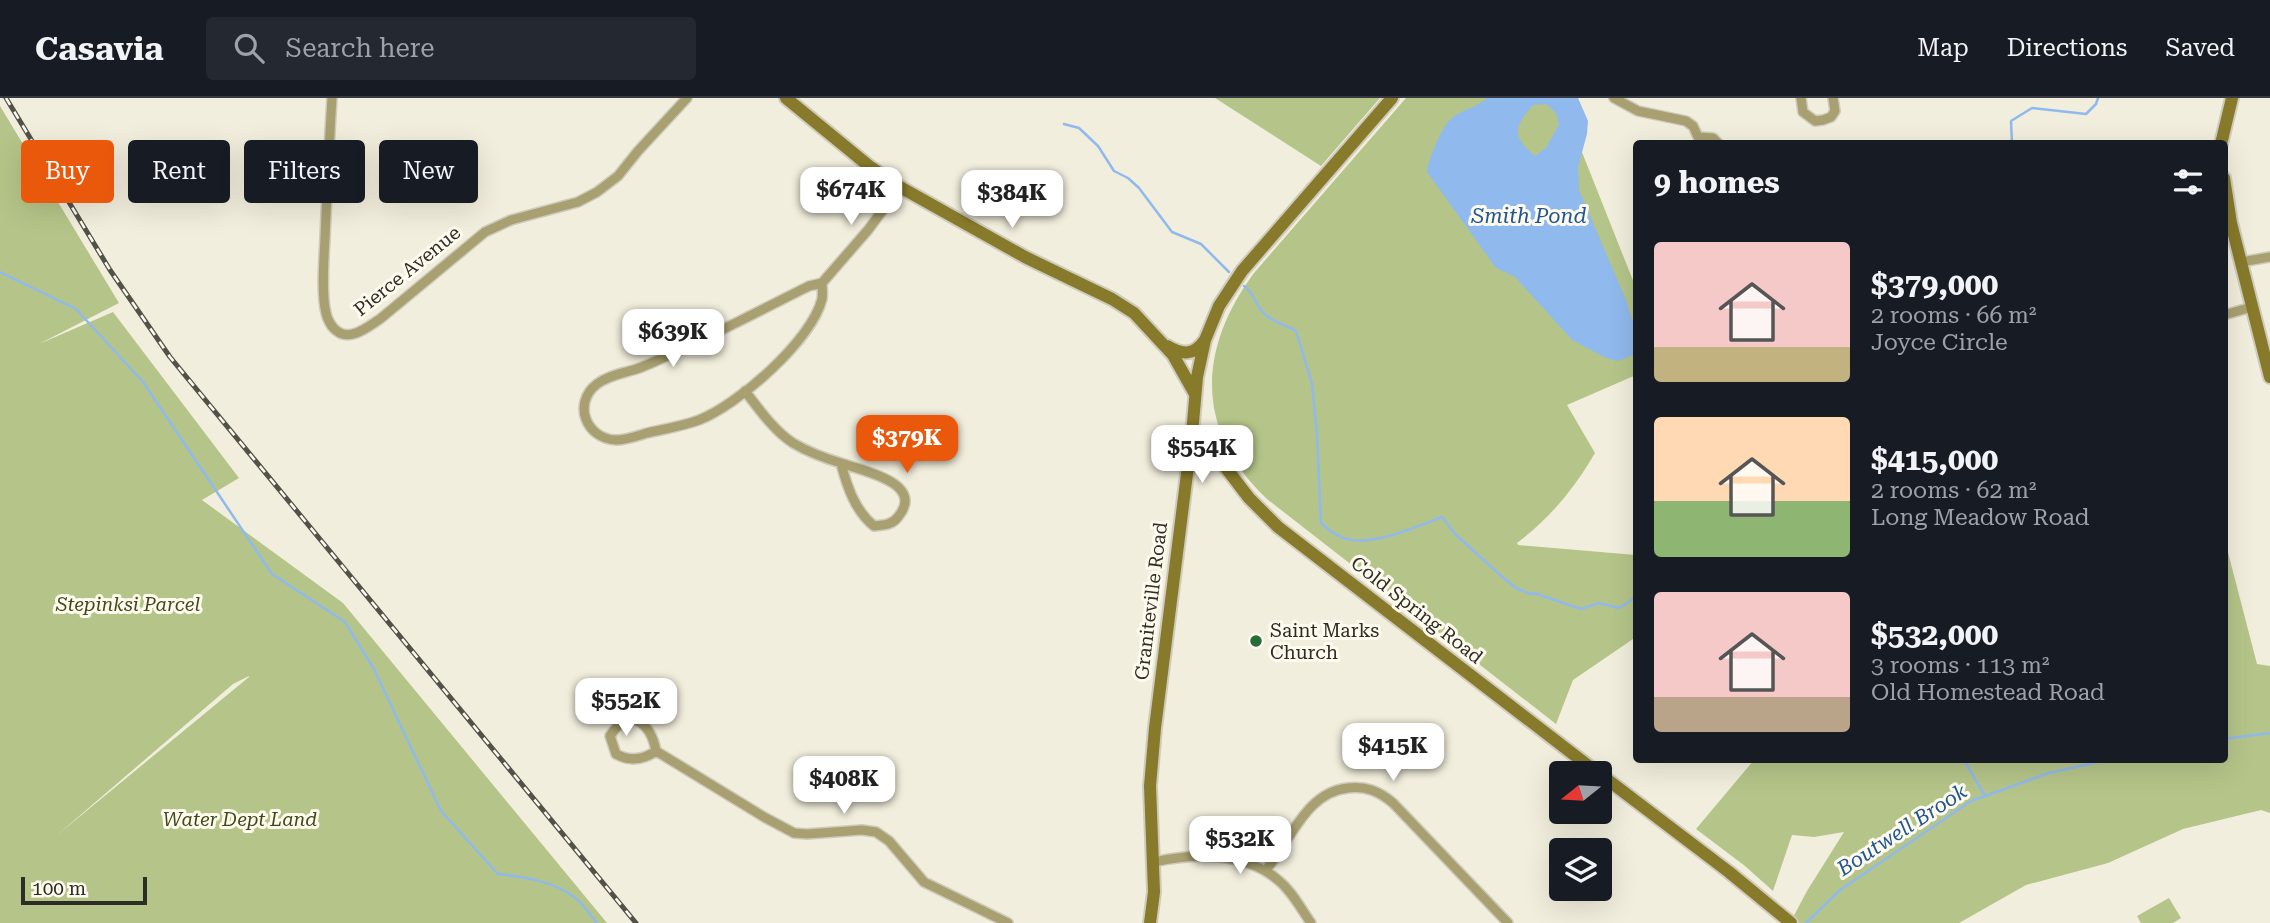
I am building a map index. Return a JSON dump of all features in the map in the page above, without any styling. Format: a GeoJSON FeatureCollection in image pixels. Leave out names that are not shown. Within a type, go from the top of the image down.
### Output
{"type":"FeatureCollection","features":[{"type":"Feature","properties":{"kind":"street","name":"Pierce Avenue"},"geometry":{"type":"LineString","coordinates":[[332,98],[324,300],[326,315],[333,327],[347,335],[365,330],[380,319],[485,232],[511,220],[578,202],[597,192],[618,176],[687,98]]}},
{"type":"Feature","properties":{"kind":"street"},"geometry":{"type":"LineString","coordinates":[[786,98],[869,166],[900,187],[1025,257],[1135,313],[1173,355],[1195,394]]}},
{"type":"Feature","properties":{"kind":"street","name":"Graniteville Road"},"geometry":{"type":"LineString","coordinates":[[1150,923],[1154,862],[1150,786],[1155,728],[1199,362],[1205,340],[1219,306],[1242,271],[1392,98]]}},
{"type":"Feature","properties":{"kind":"street"},"geometry":{"type":"LineString","coordinates":[[1615,98],[1638,111],[1686,121],[1693,126],[1698,137],[1715,140]]}},
{"type":"Feature","properties":{"kind":"street"},"geometry":{"type":"LineString","coordinates":[[1801,98],[1803,112],[1815,121],[1824,121],[1835,111],[1833,98]]}},
{"type":"Feature","properties":{"kind":"street"},"geometry":{"type":"LineString","coordinates":[[2222,140],[2232,98]]}},
{"type":"Feature","properties":{"kind":"street"},"geometry":{"type":"LineString","coordinates":[[822,283],[822,299],[800,337],[778,362],[722,408],[698,420],[620,440],[603,439],[586,420],[586,397],[599,382],[641,368],[809,286],[822,283],[868,230],[900,187]]}},
{"type":"Feature","properties":{"kind":"street"},"geometry":{"type":"LineString","coordinates":[[2228,204],[2270,377]]}},
{"type":"Feature","properties":{"kind":"street"},"geometry":{"type":"LineString","coordinates":[[2241,262],[2270,257]]}},
{"type":"Feature","properties":{"kind":"street"},"geometry":{"type":"LineString","coordinates":[[2228,314],[2252,307]]}},
{"type":"Feature","properties":{"kind":"street"},"geometry":{"type":"LineString","coordinates":[[1165,345],[1186,353],[1195,351],[1205,340]]}},
{"type":"Feature","properties":{"kind":"street"},"geometry":{"type":"LineString","coordinates":[[745,391],[768,419],[793,442],[841,464],[886,477],[899,486],[905,499],[901,513],[894,522],[874,526],[866,520],[849,488],[841,464]]}},
{"type":"Feature","properties":{"kind":"street","name":"Cold Spring Road"},"geometry":{"type":"LineString","coordinates":[[1192,434],[1210,447],[1249,498],[1278,527],[1582,761]]}},
{"type":"Feature","properties":{"kind":"street"},"geometry":{"type":"LineString","coordinates":[[1190,452],[1206,455],[1222,464]]}},
{"type":"Feature","properties":{"kind":"street"},"geometry":{"type":"LineString","coordinates":[[656,751],[637,760],[623,758],[616,754],[610,736],[618,723],[631,719],[638,721],[649,730],[656,751],[764,817],[794,832],[876,832],[889,841],[924,882],[1008,923]]}},
{"type":"Feature","properties":{"kind":"street","name":"Cold Spring Road"},"geometry":{"type":"LineString","coordinates":[[1612,784],[1729,872],[1791,923]]}},
{"type":"Feature","properties":{"kind":"street"},"geometry":{"type":"LineString","coordinates":[[1265,871],[1311,807],[1320,799],[1343,788],[1360,787],[1382,794],[1393,803],[1508,923]]}},
{"type":"Feature","properties":{"kind":"street"},"geometry":{"type":"LineString","coordinates":[[1154,862],[1219,857],[1245,862],[1265,871],[1287,889],[1311,923]]}},
{"type":"Feature","properties":{"kind":"green space"},"geometry":{"type":"Polygon","coordinates":[[[1215,98],[1380,98],[1321,166],[1215,98]]]}},
{"type":"Feature","properties":{"kind":"green space"},"geometry":{"type":"Polygon","coordinates":[[[1406,98],[1544,98],[1572,127],[1633,280],[1633,376],[1567,405],[1595,453],[1560,502],[1517,543],[1633,555],[1633,639],[1573,680],[1556,724],[1267,499],[1243,473],[1227,446],[1216,418],[1212,389],[1214,360],[1222,331],[1235,302],[1254,273],[1406,98]]]}},
{"type":"Feature","properties":{"kind":"green space","name":"Stepinksi Parcel"},"geometry":{"type":"Polygon","coordinates":[[[0,106],[21,141],[21,203],[59,203],[119,303],[39,344],[113,312],[239,478],[202,500],[343,603],[607,923],[0,923],[0,106]],[[249,676],[233,684],[56,836],[249,677],[249,676]]]}},
{"type":"Feature","properties":{"kind":"green space"},"geometry":{"type":"Polygon","coordinates":[[[2228,552],[2257,664],[2270,666],[2270,813],[2261,810],[2183,829],[2108,863],[2026,885],[1959,923],[1790,923],[1844,832],[1814,837],[1792,835],[1773,891],[1696,829],[1751,763],[2228,763],[2228,552]]]}},
{"type":"Feature","properties":{"kind":"green space"},"geometry":{"type":"Polygon","coordinates":[[[2169,898],[2181,918],[2173,923],[2141,923],[2137,916],[2169,898]]]}},
{"type":"Feature","properties":{"kind":"water","name":"Smith Pond"},"geometry":{"type":"Polygon","coordinates":[[[1487,98],[1578,98],[1588,121],[1578,167],[1579,190],[1626,300],[1633,322],[1633,355],[1618,361],[1606,358],[1572,340],[1515,277],[1496,268],[1427,172],[1437,142],[1449,121],[1487,98]],[[1546,104],[1533,105],[1522,119],[1519,137],[1535,156],[1546,148],[1559,124],[1556,113],[1546,104]]]}},
{"type":"Feature","properties":{"kind":"waterway"},"geometry":{"type":"LineString","coordinates":[[2012,140],[2011,121],[2032,108],[2086,114],[2098,98]]}},
{"type":"Feature","properties":{"kind":"waterway"},"geometry":{"type":"LineString","coordinates":[[1064,124],[1079,128],[1098,146],[1114,171],[1139,188],[1172,232],[1201,244],[1229,272]]}},
{"type":"Feature","properties":{"kind":"waterway"},"geometry":{"type":"LineString","coordinates":[[0,272],[76,309],[143,382],[272,574],[345,622],[374,669],[441,811],[498,874],[528,878],[557,887],[577,900],[597,923]]}},
{"type":"Feature","properties":{"kind":"waterway"},"geometry":{"type":"LineString","coordinates":[[1244,286],[1264,314],[1296,331],[1312,384],[1321,523],[1329,530],[1350,540],[1376,539],[1442,517],[1455,534],[1516,588],[1581,609],[1599,603],[1619,608],[1633,599]]}},
{"type":"Feature","properties":{"kind":"waterway","name":"Boutwell Brook"},"geometry":{"type":"LineString","coordinates":[[2228,738],[2270,733]]}},
{"type":"Feature","properties":{"kind":"waterway"},"geometry":{"type":"LineString","coordinates":[[1966,763],[1985,796]]}},
{"type":"Feature","properties":{"kind":"waterway","name":"Boutwell Brook"},"geometry":{"type":"LineString","coordinates":[[1806,923],[1840,890],[1971,801],[2049,773],[2094,763]]}},
{"type":"Feature","properties":{"kind":"railway"},"geometry":{"type":"LineString","coordinates":[[6,98],[110,270],[170,357],[636,923]]}},
{"type":"Feature","properties":{"kind":"place","name":"Saint Marks Church"},"geometry":{"type":"Point","coordinates":[1256,641]}},
{"type":"Feature","properties":{"kind":"park label","name":"Water Dept Land"},"geometry":{"type":"Point","coordinates":[240,819]}}]}
